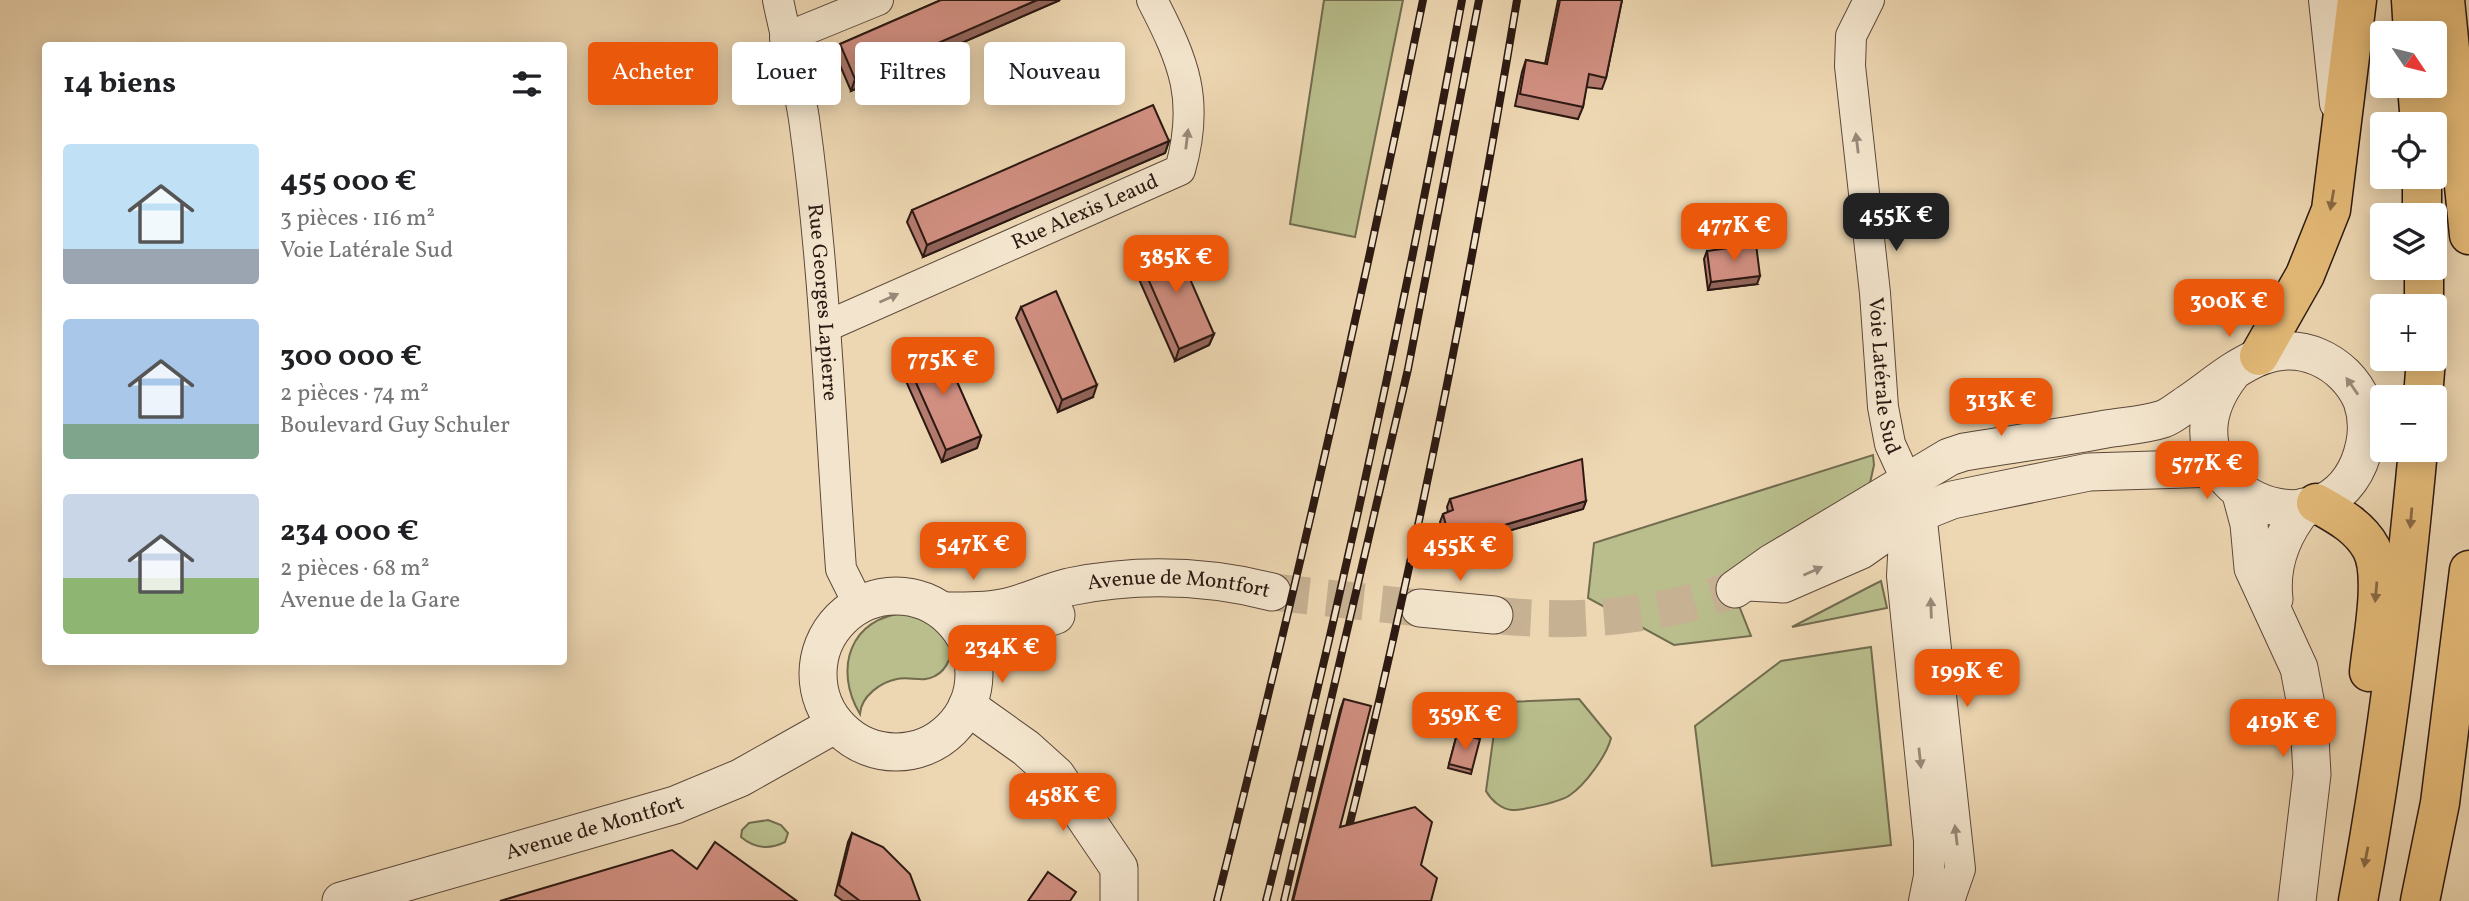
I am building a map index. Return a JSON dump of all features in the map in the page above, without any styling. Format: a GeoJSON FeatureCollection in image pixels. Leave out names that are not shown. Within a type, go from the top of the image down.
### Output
{"type":"FeatureCollection","features":[{"type":"Feature","properties":{"kind":"main road"},"geometry":{"type":"LineString","coordinates":[[2245,364],[2305,275],[2331,210],[2343,133],[2357,0]]}},
{"type":"Feature","properties":{"kind":"main road"},"geometry":{"type":"LineString","coordinates":[[2411,0],[2412,21]]}},
{"type":"Feature","properties":{"kind":"main road"},"geometry":{"type":"LineString","coordinates":[[2445,0],[2464,144],[2469,235]]}},
{"type":"Feature","properties":{"kind":"main road"},"geometry":{"type":"LineString","coordinates":[[2358,901],[2375,813],[2405,589],[2417,462]]}},
{"type":"Feature","properties":{"kind":"main road"},"geometry":{"type":"LineString","coordinates":[[2310,505],[2357,530],[2372,548],[2378,570],[2359,779],[2375,813]]}},
{"type":"Feature","properties":{"kind":"main road"},"geometry":{"type":"LineString","coordinates":[[2420,901],[2440,803],[2469,570]]}},
{"type":"Feature","properties":{"kind":"main road"},"geometry":{"type":"LineString","coordinates":[[2431,844],[2460,807],[2469,741]]}},
{"type":"Feature","properties":{"kind":"street","name":"Rue Georges Lapierre"},"geometry":{"type":"LineString","coordinates":[[778,0],[803,116],[827,326],[841,569],[859,605]]}},
{"type":"Feature","properties":{"kind":"street"},"geometry":{"type":"LineString","coordinates":[[785,38],[878,0]]}},
{"type":"Feature","properties":{"kind":"street","name":"Rue Alexis Leaud"},"geometry":{"type":"LineString","coordinates":[[827,326],[1180,170],[1188,144],[1190,93],[1173,41],[1152,0]]}},
{"type":"Feature","properties":{"kind":"street","name":"Voie Latérale Sud"},"geometry":{"type":"LineString","coordinates":[[1869,0],[1852,36],[1852,98],[1875,293],[1883,407],[1890,444],[1912,503]]}},
{"type":"Feature","properties":{"kind":"street"},"geometry":{"type":"LineString","coordinates":[[2324,0],[2332,91],[2343,133]]}},
{"type":"Feature","properties":{"kind":"street"},"geometry":{"type":"LineString","coordinates":[[2294,351],[2328,361],[2353,385],[2361,401],[2366,435],[2356,469],[2332,495],[2310,505],[2282,509],[2260,504],[2229,481],[2134,470],[2089,472],[1952,500],[1912,503],[1955,477],[2076,453],[2165,419],[2245,364],[2294,351]]}},
{"type":"Feature","properties":{"kind":"street"},"geometry":{"type":"LineString","coordinates":[[2245,364],[2213,402],[2208,436],[2249,524],[2253,568],[2299,668],[2309,721],[2312,775],[2297,901]]}},
{"type":"Feature","properties":{"kind":"street"},"geometry":{"type":"LineString","coordinates":[[1741,585],[1783,584],[1861,550],[1912,503],[1949,457],[1964,452],[2165,419]]}},
{"type":"Feature","properties":{"kind":"street"},"geometry":{"type":"LineString","coordinates":[[1912,503],[1902,576],[1929,841],[1929,876],[1924,901]]}},
{"type":"Feature","properties":{"kind":"street"},"geometry":{"type":"LineString","coordinates":[[1912,503],[1959,869],[1949,901]]}},
{"type":"Feature","properties":{"kind":"street"},"geometry":{"type":"LineString","coordinates":[[2275,614],[2272,582],[2278,550],[2289,525],[2310,505]]}},
{"type":"Feature","properties":{"kind":"street","name":"Avenue de Montfort"},"geometry":{"type":"LineString","coordinates":[[943,611],[979,611],[1006,607],[1066,588],[1133,578],[1209,579],[1272,592],[1163,592],[1108,601],[1068,610],[1017,629],[973,656]]}},
{"type":"Feature","properties":{"kind":"street"},"geometry":{"type":"LineString","coordinates":[[902,596],[924,600],[943,611],[957,625],[973,656],[974,677],[967,706],[948,732],[927,746],[902,752],[866,745],[855,740],[836,724],[824,705],[818,682],[819,660],[827,637],[840,619],[859,605],[880,597],[902,596]]}},
{"type":"Feature","properties":{"kind":"street"},"geometry":{"type":"LineString","coordinates":[[1420,608],[1494,615]]}},
{"type":"Feature","properties":{"kind":"street"},"geometry":{"type":"LineString","coordinates":[[967,706],[1026,748],[1056,775],[1119,868],[1119,901]]}},
{"type":"Feature","properties":{"kind":"street","name":"Avenue de Montfort"},"geometry":{"type":"LineString","coordinates":[[341,901],[675,805],[740,778],[836,724]]}},
{"type":"Feature","properties":{"kind":"green space"},"geometry":{"type":"Polygon","coordinates":[[[1324,0],[1403,0],[1355,237],[1290,224],[1324,0]]]}},
{"type":"Feature","properties":{"kind":"green space"},"geometry":{"type":"Polygon","coordinates":[[[1873,455],[1870,483],[1726,573],[1751,636],[1674,645],[1588,598],[1594,543],[1873,455]]]}},
{"type":"Feature","properties":{"kind":"green space"},"geometry":{"type":"Polygon","coordinates":[[[1881,581],[1887,608],[1792,627],[1871,586],[1881,581]]]}},
{"type":"Feature","properties":{"kind":"green space"},"geometry":{"type":"Polygon","coordinates":[[[906,613],[924,618],[947,634],[952,650],[949,660],[937,675],[930,678],[897,679],[885,683],[868,696],[860,714],[848,680],[848,663],[852,648],[871,624],[906,613]]]}},
{"type":"Feature","properties":{"kind":"green space"},"geometry":{"type":"Polygon","coordinates":[[[1871,647],[1891,845],[1712,866],[1695,726],[1781,661],[1871,647]]]}},
{"type":"Feature","properties":{"kind":"green space"},"geometry":{"type":"Polygon","coordinates":[[[1579,699],[1611,738],[1605,753],[1589,777],[1570,795],[1551,803],[1512,810],[1497,804],[1486,791],[1497,711],[1506,702],[1579,699]]]}},
{"type":"Feature","properties":{"kind":"green space"},"geometry":{"type":"Polygon","coordinates":[[[768,820],[781,825],[788,833],[785,842],[762,847],[741,837],[742,830],[749,823],[768,820]]]}},
{"type":"Feature","properties":{"kind":"building"},"geometry":{"type":"Polygon","coordinates":[[[941,0],[1037,0],[940,42],[855,42],[855,79],[841,44],[941,0]]]}},
{"type":"Feature","properties":{"kind":"building"},"geometry":{"type":"Polygon","coordinates":[[[1560,0],[1622,0],[1606,78],[1589,74],[1583,107],[1520,94],[1526,60],[1547,64],[1560,0]]]}},
{"type":"Feature","properties":{"kind":"building"},"geometry":{"type":"Polygon","coordinates":[[[1153,105],[1169,141],[927,245],[912,210],[1153,105]]]}},
{"type":"Feature","properties":{"kind":"building"},"geometry":{"type":"Polygon","coordinates":[[[1173,240],[1214,334],[1179,349],[1138,256],[1173,240]]]}},
{"type":"Feature","properties":{"kind":"building"},"geometry":{"type":"Polygon","coordinates":[[[1756,244],[1760,276],[1711,282],[1707,251],[1756,244]]]}},
{"type":"Feature","properties":{"kind":"building"},"geometry":{"type":"Polygon","coordinates":[[[1056,291],[1097,385],[1062,400],[1021,307],[1056,291]]]}},
{"type":"Feature","properties":{"kind":"building"},"geometry":{"type":"Polygon","coordinates":[[[940,343],[981,436],[946,450],[905,358],[940,343]]]}},
{"type":"Feature","properties":{"kind":"building"},"geometry":{"type":"Polygon","coordinates":[[[1582,459],[1586,501],[1450,541],[1443,514],[1453,510],[1450,499],[1582,459]]]}},
{"type":"Feature","properties":{"kind":"building"},"geometry":{"type":"Polygon","coordinates":[[[1344,699],[1371,706],[1340,827],[1415,807],[1432,822],[1421,865],[1437,878],[1431,901],[1293,901],[1344,699]]]}},
{"type":"Feature","properties":{"kind":"building"},"geometry":{"type":"Polygon","coordinates":[[[1457,734],[1480,739],[1472,770],[1449,764],[1457,734]]]}},
{"type":"Feature","properties":{"kind":"building"},"geometry":{"type":"Polygon","coordinates":[[[852,833],[883,847],[910,874],[920,901],[860,901],[839,885],[852,833]]]}},
{"type":"Feature","properties":{"kind":"building"},"geometry":{"type":"Polygon","coordinates":[[[715,842],[797,901],[500,901],[672,850],[697,869],[715,842]]]}},
{"type":"Feature","properties":{"kind":"building"},"geometry":{"type":"Polygon","coordinates":[[[1048,872],[1076,892],[1070,901],[1028,901],[1048,872]]]}},
{"type":"Feature","properties":{"kind":"tunnel"},"geometry":{"type":"LineString","coordinates":[[1494,615],[1556,619],[1616,616],[1676,606],[1735,589]]}},
{"type":"Feature","properties":{"kind":"tunnel"},"geometry":{"type":"LineString","coordinates":[[1272,592],[1420,608]]}},
{"type":"Feature","properties":{"kind":"railway"},"geometry":{"type":"LineString","coordinates":[[1217,901],[1326,452],[1423,0]]}},
{"type":"Feature","properties":{"kind":"railway"},"geometry":{"type":"LineString","coordinates":[[1266,901],[1371,452],[1462,0]]}},
{"type":"Feature","properties":{"kind":"railway"},"geometry":{"type":"LineString","coordinates":[[1284,901],[1408,369],[1479,0]]}},
{"type":"Feature","properties":{"kind":"railway"},"geometry":{"type":"LineString","coordinates":[[1345,843],[1394,634],[1439,423],[1517,0]]}}]}
